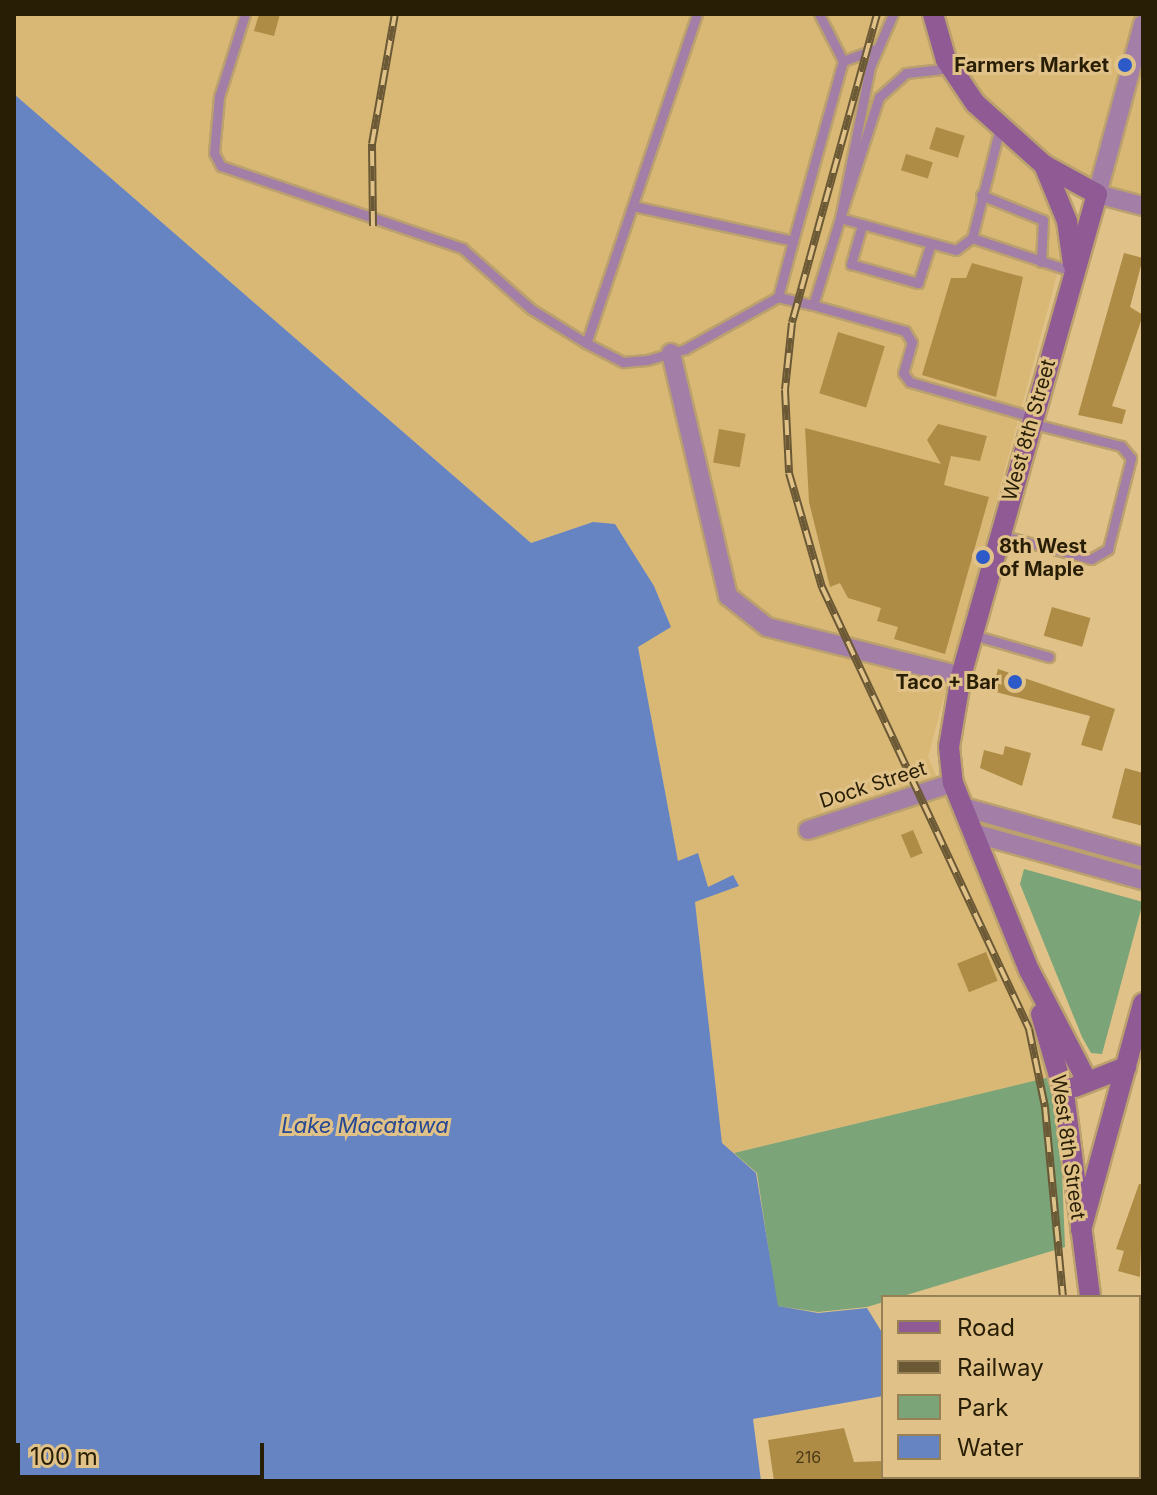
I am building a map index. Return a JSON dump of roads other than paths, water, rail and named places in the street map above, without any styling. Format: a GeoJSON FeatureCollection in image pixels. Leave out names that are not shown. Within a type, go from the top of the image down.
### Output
{"type":"FeatureCollection","features":[{"type":"Feature","properties":{"kind":"street"},"geometry":{"type":"LineString","coordinates":[[933,14],[951,68],[1000,127],[1044,165],[1097,194],[1143,206]]}},
{"type":"Feature","properties":{"kind":"street","name":"West 8th Street"},"geometry":{"type":"LineString","coordinates":[[1087,1081],[1029,970],[953,783],[950,731],[961,676],[1143,24]]}},
{"type":"Feature","properties":{"kind":"street"},"geometry":{"type":"LineString","coordinates":[[1044,165],[1067,221],[1074,272]]}},
{"type":"Feature","properties":{"kind":"street"},"geometry":{"type":"LineString","coordinates":[[671,353],[728,596],[767,627],[961,676]]}},
{"type":"Feature","properties":{"kind":"street","name":"Dock Street"},"geometry":{"type":"LineString","coordinates":[[808,830],[953,783]]}},
{"type":"Feature","properties":{"kind":"street"},"geometry":{"type":"LineString","coordinates":[[963,807],[1143,857]]}},
{"type":"Feature","properties":{"kind":"street"},"geometry":{"type":"LineString","coordinates":[[973,833],[1143,880]]}},
{"type":"Feature","properties":{"kind":"street","name":"West 8th Street"},"geometry":{"type":"LineString","coordinates":[[1029,970],[1064,1093],[1090,1295]]}},
{"type":"Feature","properties":{"kind":"street"},"geometry":{"type":"LineString","coordinates":[[1080,1231],[1143,1003]]}},
{"type":"Feature","properties":{"kind":"street"},"geometry":{"type":"LineString","coordinates":[[1064,1093],[1126,1067]]}},
{"type":"Feature","properties":{"kind":"lane"},"geometry":{"type":"LineString","coordinates":[[245,14],[219,97],[214,153],[221,166],[462,248],[531,309],[623,362],[671,353],[778,297],[905,331],[912,342],[903,373],[910,382],[1121,446],[1131,458],[1108,549],[1091,559],[1000,535]]}},
{"type":"Feature","properties":{"kind":"lane"},"geometry":{"type":"LineString","coordinates":[[586,343],[697,14]]}},
{"type":"Feature","properties":{"kind":"lane"},"geometry":{"type":"LineString","coordinates":[[778,297],[843,61],[819,14]]}},
{"type":"Feature","properties":{"kind":"lane"},"geometry":{"type":"LineString","coordinates":[[840,218],[841,184],[876,49],[893,14]]}},
{"type":"Feature","properties":{"kind":"lane"},"geometry":{"type":"LineString","coordinates":[[843,61],[876,49]]}},
{"type":"Feature","properties":{"kind":"lane"},"geometry":{"type":"LineString","coordinates":[[813,305],[879,97],[906,73],[951,68]]}},
{"type":"Feature","properties":{"kind":"lane"},"geometry":{"type":"LineString","coordinates":[[840,218],[930,246],[956,250],[972,238],[1000,127]]}},
{"type":"Feature","properties":{"kind":"lane"},"geometry":{"type":"LineString","coordinates":[[981,195],[1043,220],[1041,262]]}},
{"type":"Feature","properties":{"kind":"lane"},"geometry":{"type":"LineString","coordinates":[[633,206],[793,241]]}},
{"type":"Feature","properties":{"kind":"lane"},"geometry":{"type":"LineString","coordinates":[[862,225],[851,264],[918,283],[930,246]]}},
{"type":"Feature","properties":{"kind":"lane"},"geometry":{"type":"LineString","coordinates":[[972,238],[1074,272]]}},
{"type":"Feature","properties":{"kind":"lane"},"geometry":{"type":"LineString","coordinates":[[973,635],[1049,657]]}},
{"type":"Feature","properties":{"kind":"water","name":"Lake Macatawa"},"geometry":{"type":"Polygon","coordinates":[[[14,94],[531,543],[593,522],[615,524],[654,586],[671,627],[638,647],[678,861],[698,853],[708,887],[733,875],[739,886],[695,902],[722,1143],[756,1173],[778,1306],[818,1313],[867,1308],[881,1331],[881,1396],[753,1419],[761,1481],[14,1481],[14,94]]]}},
{"type":"Feature","properties":{"kind":"railway"},"geometry":{"type":"LineString","coordinates":[[373,226],[372,144],[395,14]]}},
{"type":"Feature","properties":{"kind":"railway"},"geometry":{"type":"LineString","coordinates":[[877,14],[792,323],[785,390],[789,473],[822,587],[1029,1029],[1045,1107],[1063,1295]]}},
{"type":"Feature","properties":{"kind":"place","name":"Farmers Market"},"geometry":{"type":"Point","coordinates":[1125,65]}},
{"type":"Feature","properties":{"kind":"place","name":"8th West of Maple"},"geometry":{"type":"Point","coordinates":[983,557]}},
{"type":"Feature","properties":{"kind":"place","name":"Taco + Bar"},"geometry":{"type":"Point","coordinates":[1015,682]}}]}
